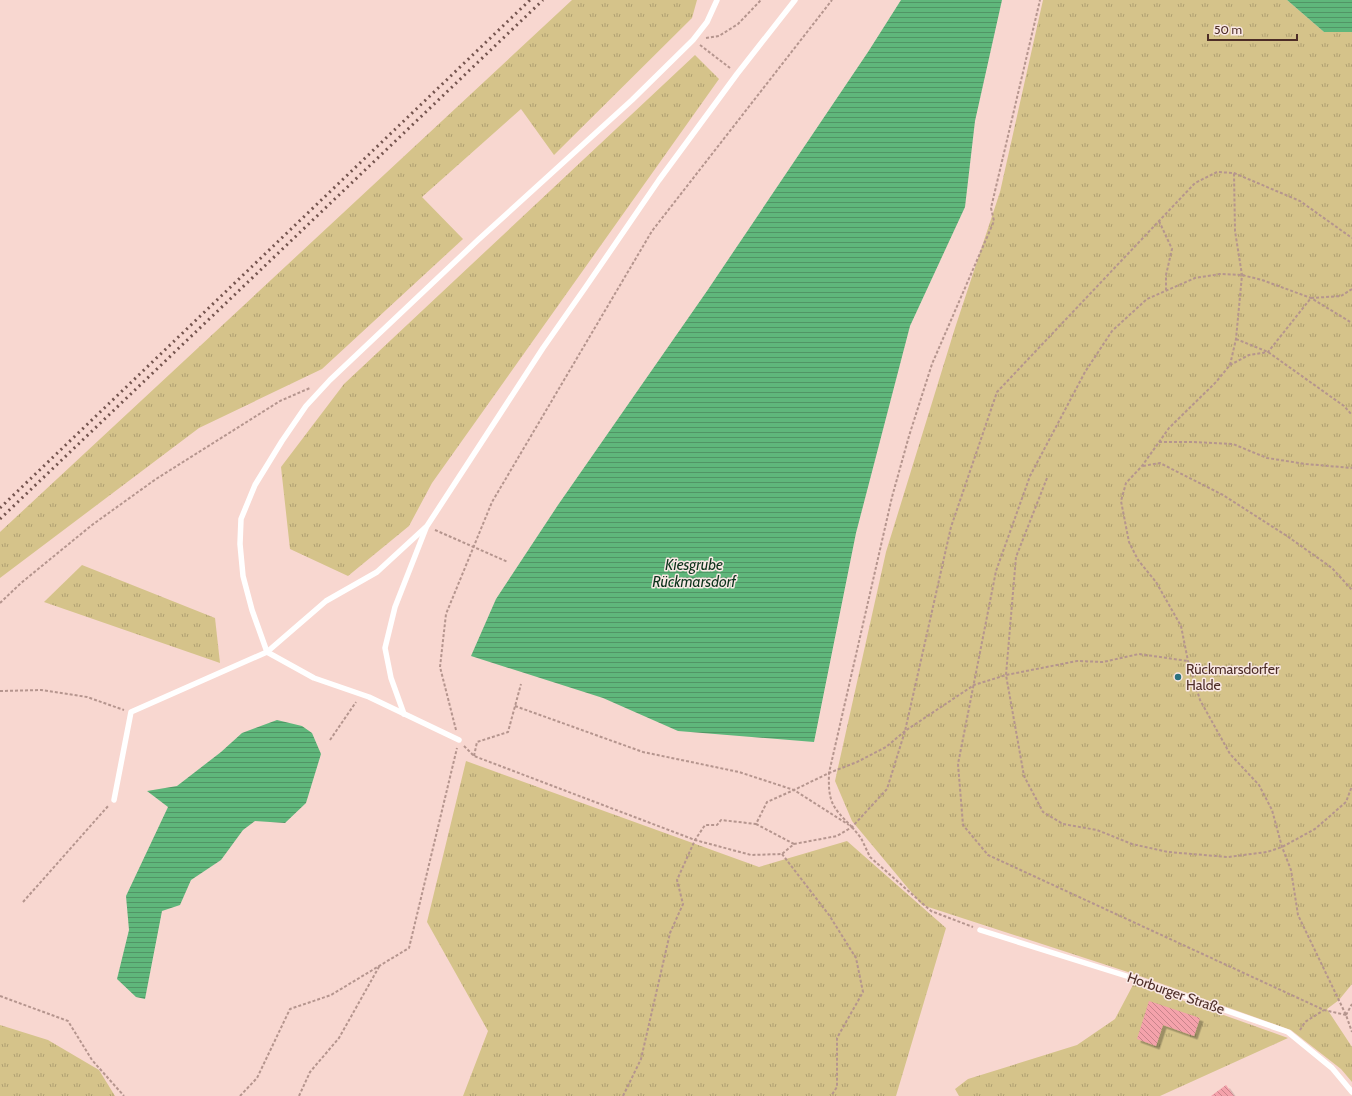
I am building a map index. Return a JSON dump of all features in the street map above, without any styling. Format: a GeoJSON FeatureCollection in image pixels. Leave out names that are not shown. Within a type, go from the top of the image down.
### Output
{"type":"FeatureCollection","features":[{"type":"Feature","properties":{"kind":"lane"},"geometry":{"type":"LineString","coordinates":[[459,740],[361,694],[314,678],[267,652],[252,610],[243,576],[240,544],[241,519],[255,485],[306,406],[330,380],[483,235],[632,100],[693,40],[707,22],[717,0]]}},
{"type":"Feature","properties":{"kind":"lane"},"geometry":{"type":"LineString","coordinates":[[404,714],[391,678],[385,648],[395,607],[427,526],[542,348],[586,288],[658,180],[737,74],[795,0]]}},
{"type":"Feature","properties":{"kind":"lane"},"geometry":{"type":"LineString","coordinates":[[114,800],[131,712],[267,652],[326,601],[377,572],[427,526]]}},
{"type":"Feature","properties":{"kind":"lane","name":"Horburger Straße"},"geometry":{"type":"LineString","coordinates":[[980,930],[1136,979],[1288,1032],[1332,1068],[1352,1092]]}},
{"type":"Feature","properties":{"kind":"path"},"geometry":{"type":"LineString","coordinates":[[693,40],[719,36],[738,24],[761,0]]}},
{"type":"Feature","properties":{"kind":"path"},"geometry":{"type":"LineString","coordinates":[[240,1096],[257,1078],[290,1009],[331,995],[408,948],[459,740],[440,667],[446,614],[492,502],[652,231],[832,0]]}},
{"type":"Feature","properties":{"kind":"path"},"geometry":{"type":"LineString","coordinates":[[980,930],[931,911],[870,857],[861,838],[834,809],[828,790],[829,773],[892,497],[909,436],[932,364],[994,221],[991,208],[1040,0]]}},
{"type":"Feature","properties":{"kind":"path"},"geometry":{"type":"LineString","coordinates":[[693,40],[737,74]]}},
{"type":"Feature","properties":{"kind":"path"},"geometry":{"type":"LineString","coordinates":[[459,740],[474,756],[695,840],[751,855],[782,854],[794,844],[838,836],[852,827],[888,789],[905,731],[951,527],[996,392],[1195,183],[1218,172],[1234,173],[1300,201],[1352,238]]}},
{"type":"Feature","properties":{"kind":"path"},"geometry":{"type":"LineString","coordinates":[[1230,365],[1236,339],[1242,275],[1235,230],[1234,173]]}},
{"type":"Feature","properties":{"kind":"path"},"geometry":{"type":"LineString","coordinates":[[1159,221],[1172,249],[1166,275],[1166,290]]}},
{"type":"Feature","properties":{"kind":"path"},"geometry":{"type":"LineString","coordinates":[[1346,1015],[1324,1010],[988,855],[963,825],[958,764],[996,570],[1030,476],[1085,372],[1112,331],[1147,299],[1195,278],[1220,274],[1242,275],[1262,280],[1311,298],[1352,323]]}},
{"type":"Feature","properties":{"kind":"path"},"geometry":{"type":"LineString","coordinates":[[1352,289],[1341,296],[1311,298],[1268,352],[1249,355],[1230,365],[1216,382],[1169,428],[1142,466],[1126,483],[1121,501],[1129,542],[1138,560],[1156,582],[1181,626],[1188,661],[1200,700],[1230,754],[1259,784],[1272,810],[1282,847],[1291,870],[1298,915],[1346,1015],[1352,1032]]}},
{"type":"Feature","properties":{"kind":"path"},"geometry":{"type":"LineString","coordinates":[[1236,339],[1268,352],[1344,406],[1352,416]]}},
{"type":"Feature","properties":{"kind":"path"},"geometry":{"type":"LineString","coordinates":[[0,603],[21,583],[92,525],[156,479],[280,401],[315,386]]}},
{"type":"Feature","properties":{"kind":"path"},"geometry":{"type":"LineString","coordinates":[[1159,442],[1233,444],[1267,458],[1306,464],[1352,468]]}},
{"type":"Feature","properties":{"kind":"path"},"geometry":{"type":"LineString","coordinates":[[1142,466],[1160,463],[1223,495],[1287,536],[1332,568],[1352,590]]}},
{"type":"Feature","properties":{"kind":"path"},"geometry":{"type":"LineString","coordinates":[[1047,478],[1016,557],[1006,675],[1024,776],[1043,812],[1063,824],[1097,830],[1132,844],[1168,852],[1228,857],[1267,852],[1282,847],[1315,829],[1346,802],[1352,786]]}},
{"type":"Feature","properties":{"kind":"path"},"geometry":{"type":"LineString","coordinates":[[427,526],[508,562]]}},
{"type":"Feature","properties":{"kind":"path"},"geometry":{"type":"LineString","coordinates":[[756,824],[767,802],[829,773],[857,762],[886,747],[905,731],[974,685],[1006,675],[1077,661],[1103,662],[1138,654],[1188,661]]}},
{"type":"Feature","properties":{"kind":"path"},"geometry":{"type":"LineString","coordinates":[[474,756],[477,742],[508,732],[521,684]]}},
{"type":"Feature","properties":{"kind":"path"},"geometry":{"type":"LineString","coordinates":[[0,691],[41,690],[87,697],[131,712]]}},
{"type":"Feature","properties":{"kind":"path"},"geometry":{"type":"LineString","coordinates":[[330,740],[361,694]]}},
{"type":"Feature","properties":{"kind":"path"},"geometry":{"type":"LineString","coordinates":[[515,706],[643,752],[739,772],[794,790],[852,827]]}},
{"type":"Feature","properties":{"kind":"path"},"geometry":{"type":"LineString","coordinates":[[24,902],[114,800]]}},
{"type":"Feature","properties":{"kind":"path"},"geometry":{"type":"LineString","coordinates":[[623,1096],[641,1059],[670,933],[683,904],[678,880],[695,840],[705,825],[717,825],[720,820],[756,824],[794,844]]}},
{"type":"Feature","properties":{"kind":"path"},"geometry":{"type":"LineString","coordinates":[[782,854],[829,914],[856,958],[863,992],[837,1038],[836,1087],[831,1096]]}},
{"type":"Feature","properties":{"kind":"path"},"geometry":{"type":"LineString","coordinates":[[299,1096],[310,1072],[339,1038],[381,964]]}},
{"type":"Feature","properties":{"kind":"path"},"geometry":{"type":"LineString","coordinates":[[0,996],[68,1021],[92,1060],[124,1096]]}},
{"type":"Feature","properties":{"kind":"path"},"geometry":{"type":"LineString","coordinates":[[1346,1015],[1352,1004]]}},
{"type":"Feature","properties":{"kind":"path"},"geometry":{"type":"LineString","coordinates":[[1295,1038],[1305,1022],[1324,1010]]}},
{"type":"Feature","properties":{"kind":"green space"},"geometry":{"type":"Polygon","coordinates":[[[572,0],[697,0],[692,18],[554,155],[521,109],[422,197],[463,239],[322,369],[199,428],[0,578],[0,532],[572,0]]]}},
{"type":"Feature","properties":{"kind":"green space"},"geometry":{"type":"Polygon","coordinates":[[[1043,0],[1287,0],[1324,32],[1352,32],[1352,984],[1339,1000],[1327,1009],[1352,1047],[1352,1082],[1341,1069],[1291,1030],[1137,975],[922,905],[852,821],[835,781],[886,552],[955,328],[1000,192],[1043,0]]]}},
{"type":"Feature","properties":{"kind":"green space"},"geometry":{"type":"Polygon","coordinates":[[[695,55],[719,79],[432,483],[409,526],[348,576],[290,549],[281,467],[344,384],[695,55]]]}},
{"type":"Feature","properties":{"kind":"green space"},"geometry":{"type":"Polygon","coordinates":[[[82,565],[215,618],[220,663],[44,602],[82,565]]]}},
{"type":"Feature","properties":{"kind":"green space"},"geometry":{"type":"Polygon","coordinates":[[[466,761],[759,867],[847,841],[946,928],[896,1096],[463,1096],[488,1031],[427,922],[466,761]]]}},
{"type":"Feature","properties":{"kind":"green space"},"geometry":{"type":"Polygon","coordinates":[[[1134,983],[1288,1038],[1160,1096],[959,1096],[955,1089],[968,1079],[1077,1045],[1115,1019],[1134,983]]]}},
{"type":"Feature","properties":{"kind":"green space"},"geometry":{"type":"Polygon","coordinates":[[[0,1025],[48,1040],[99,1070],[115,1096],[0,1096],[0,1025]]]}},
{"type":"Feature","properties":{"kind":"water","name":"Kiesgrube Rückmarsdorf"},"geometry":{"type":"Polygon","coordinates":[[[901,0],[1002,0],[975,121],[965,207],[910,326],[856,533],[814,742],[678,731],[603,698],[471,656],[496,599],[558,505],[707,291],[868,52],[901,0]]]}},
{"type":"Feature","properties":{"kind":"water"},"geometry":{"type":"Polygon","coordinates":[[[1287,0],[1352,0],[1352,32],[1324,32],[1287,0]]]}},
{"type":"Feature","properties":{"kind":"water"},"geometry":{"type":"Polygon","coordinates":[[[277,720],[302,726],[312,733],[321,754],[306,803],[285,823],[255,821],[243,830],[221,860],[191,880],[180,905],[162,911],[145,999],[136,997],[117,979],[129,930],[126,896],[168,807],[147,791],[177,786],[221,752],[242,733],[277,720]]]}},
{"type":"Feature","properties":{"kind":"building"},"geometry":{"type":"Polygon","coordinates":[[[1149,1001],[1200,1018],[1194,1036],[1163,1025],[1156,1046],[1137,1039],[1149,1001]]]}},
{"type":"Feature","properties":{"kind":"building"},"geometry":{"type":"Polygon","coordinates":[[[1226,1085],[1234,1096],[1211,1096],[1226,1085]]]}},
{"type":"Feature","properties":{"kind":"railway"},"geometry":{"type":"LineString","coordinates":[[0,508],[530,0]]}},
{"type":"Feature","properties":{"kind":"railway"},"geometry":{"type":"LineString","coordinates":[[0,519],[543,0]]}},
{"type":"Feature","properties":{"kind":"place","name":"Rückmarsdorfer Halde"},"geometry":{"type":"Point","coordinates":[1178,677]}}]}
